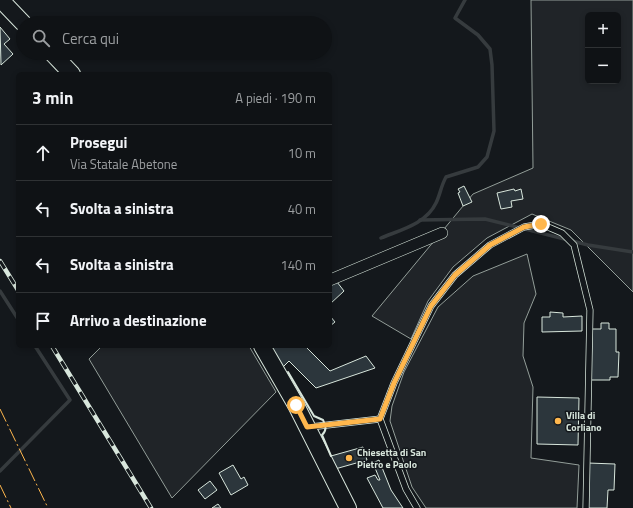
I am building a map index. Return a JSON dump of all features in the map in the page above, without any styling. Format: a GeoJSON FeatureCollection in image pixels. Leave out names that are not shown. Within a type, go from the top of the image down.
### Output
{"type":"FeatureCollection","features":[{"type":"Feature","properties":{"kind":"main road"},"geometry":{"type":"LineString","coordinates":[[1,0],[16,16]]}},
{"type":"Feature","properties":{"kind":"main road"},"geometry":{"type":"LineString","coordinates":[[59,60],[70,72]]}},
{"type":"Feature","properties":{"kind":"main road"},"geometry":{"type":"LineString","coordinates":[[263,348],[307,427],[348,508]]}},
{"type":"Feature","properties":{"kind":"street"},"geometry":{"type":"LineString","coordinates":[[332,279],[442,233]]}},
{"type":"Feature","properties":{"kind":"lane"},"geometry":{"type":"LineString","coordinates":[[417,508],[406,490],[380,419],[394,383],[431,306],[455,275],[490,245],[524,227],[541,224],[562,233],[574,245],[590,310],[586,508]]}},
{"type":"Feature","properties":{"kind":"lane"},"geometry":{"type":"LineString","coordinates":[[307,427],[380,419]]}},
{"type":"Feature","properties":{"kind":"shaded area"},"geometry":{"type":"Polygon","coordinates":[[[531,0],[633,0],[633,292],[571,230],[532,214],[487,238],[453,267],[428,301],[411,339],[372,316],[473,194],[533,168],[531,0]]]}},
{"type":"Feature","properties":{"kind":"shaded area"},"geometry":{"type":"Polygon","coordinates":[[[527,254],[536,294],[524,323],[523,356],[533,387],[531,458],[579,465],[577,508],[426,508],[412,487],[390,421],[392,406],[404,372],[438,307],[473,276],[527,254]]]}},
{"type":"Feature","properties":{"kind":"shaded area"},"geometry":{"type":"Polygon","coordinates":[[[100,348],[250,348],[276,392],[172,498],[89,359],[100,348]]]}},
{"type":"Feature","properties":{"kind":"building"},"geometry":{"type":"Polygon","coordinates":[[[0,27],[10,39],[4,44],[13,54],[1,65],[0,27]]]}},
{"type":"Feature","properties":{"kind":"building"},"geometry":{"type":"Polygon","coordinates":[[[464,186],[472,202],[463,206],[458,189],[464,186]]]}},
{"type":"Feature","properties":{"kind":"building"},"geometry":{"type":"Polygon","coordinates":[[[514,189],[515,191],[521,189],[523,199],[511,201],[512,207],[501,209],[497,193],[514,189]]]}},
{"type":"Feature","properties":{"kind":"building"},"geometry":{"type":"Polygon","coordinates":[[[337,282],[344,291],[332,302],[332,284],[337,282]]]}},
{"type":"Feature","properties":{"kind":"building"},"geometry":{"type":"Polygon","coordinates":[[[550,312],[563,313],[563,317],[582,316],[582,331],[542,332],[542,317],[550,317],[550,312]]]}},
{"type":"Feature","properties":{"kind":"building"},"geometry":{"type":"Polygon","coordinates":[[[601,323],[609,323],[609,329],[616,329],[616,352],[619,352],[618,377],[610,377],[610,380],[591,380],[592,329],[601,329],[601,323]]]}},
{"type":"Feature","properties":{"kind":"building"},"geometry":{"type":"Polygon","coordinates":[[[271,348],[307,348],[330,371],[366,356],[375,368],[316,388],[289,361],[283,367],[271,348]]]}},
{"type":"Feature","properties":{"kind":"building","name":"Villa di Corliano"},"geometry":{"type":"Polygon","coordinates":[[[537,397],[579,398],[578,445],[537,444],[537,397]]]}},
{"type":"Feature","properties":{"kind":"building","name":"Chiesetta di San Pietro e Paolo"},"geometry":{"type":"Polygon","coordinates":[[[363,447],[367,460],[335,469],[331,456],[363,447]]]}},
{"type":"Feature","properties":{"kind":"building"},"geometry":{"type":"Polygon","coordinates":[[[379,460],[391,490],[403,508],[383,508],[367,478],[375,475],[378,480],[380,480],[373,463],[379,460]]]}},
{"type":"Feature","properties":{"kind":"building"},"geometry":{"type":"Polygon","coordinates":[[[588,463],[615,464],[614,490],[608,490],[607,508],[587,508],[588,463]]]}},
{"type":"Feature","properties":{"kind":"building"},"geometry":{"type":"Polygon","coordinates":[[[233,465],[241,479],[244,477],[248,485],[231,495],[219,473],[233,465]]]}},
{"type":"Feature","properties":{"kind":"building"},"geometry":{"type":"Polygon","coordinates":[[[210,481],[217,490],[205,499],[198,490],[210,481]]]}},
{"type":"Feature","properties":{"kind":"building"},"geometry":{"type":"Polygon","coordinates":[[[218,504],[221,508],[212,508],[218,504]]]}},
{"type":"Feature","properties":{"kind":"waterway"},"geometry":{"type":"LineString","coordinates":[[381,238],[404,229],[426,216],[436,203],[446,177],[478,167],[487,157],[494,131],[492,65],[490,49],[478,35],[455,18],[465,0]]}},
{"type":"Feature","properties":{"kind":"waterway"},"geometry":{"type":"LineString","coordinates":[[420,220],[485,219],[588,245],[633,252]]}},
{"type":"Feature","properties":{"kind":"waterway"},"geometry":{"type":"LineString","coordinates":[[0,291],[16,316]]}},
{"type":"Feature","properties":{"kind":"waterway"},"geometry":{"type":"LineString","coordinates":[[0,471],[70,400],[36,348]]}},
{"type":"Feature","properties":{"kind":"railway"},"geometry":{"type":"LineString","coordinates":[[0,261],[16,287]]}},
{"type":"Feature","properties":{"kind":"railway"},"geometry":{"type":"LineString","coordinates":[[53,348],[151,508]]}},
{"type":"Feature","properties":{"kind":"wall"},"geometry":{"type":"LineString","coordinates":[[288,372],[314,416],[323,420],[326,428],[322,435],[331,456]]}},
{"type":"Feature","properties":{"kind":"power"},"geometry":{"type":"LineString","coordinates":[[0,409],[48,508]]}},
{"type":"Feature","properties":{"kind":"power"},"geometry":{"type":"LineString","coordinates":[[0,485],[11,508]]}},
{"type":"Feature","properties":{"kind":"place","name":"Villa di Corliano"},"geometry":{"type":"Point","coordinates":[558,421]}},
{"type":"Feature","properties":{"kind":"place","name":"Chiesetta di San Pietro e Paolo"},"geometry":{"type":"Point","coordinates":[349,458]}},
{"type":"Feature","properties":{"kind":"route"},"geometry":{"type":"LineString","coordinates":[[296,405],[307,427],[380,419],[394,383],[431,306],[455,275],[490,245],[524,227],[541,224]]}}]}
